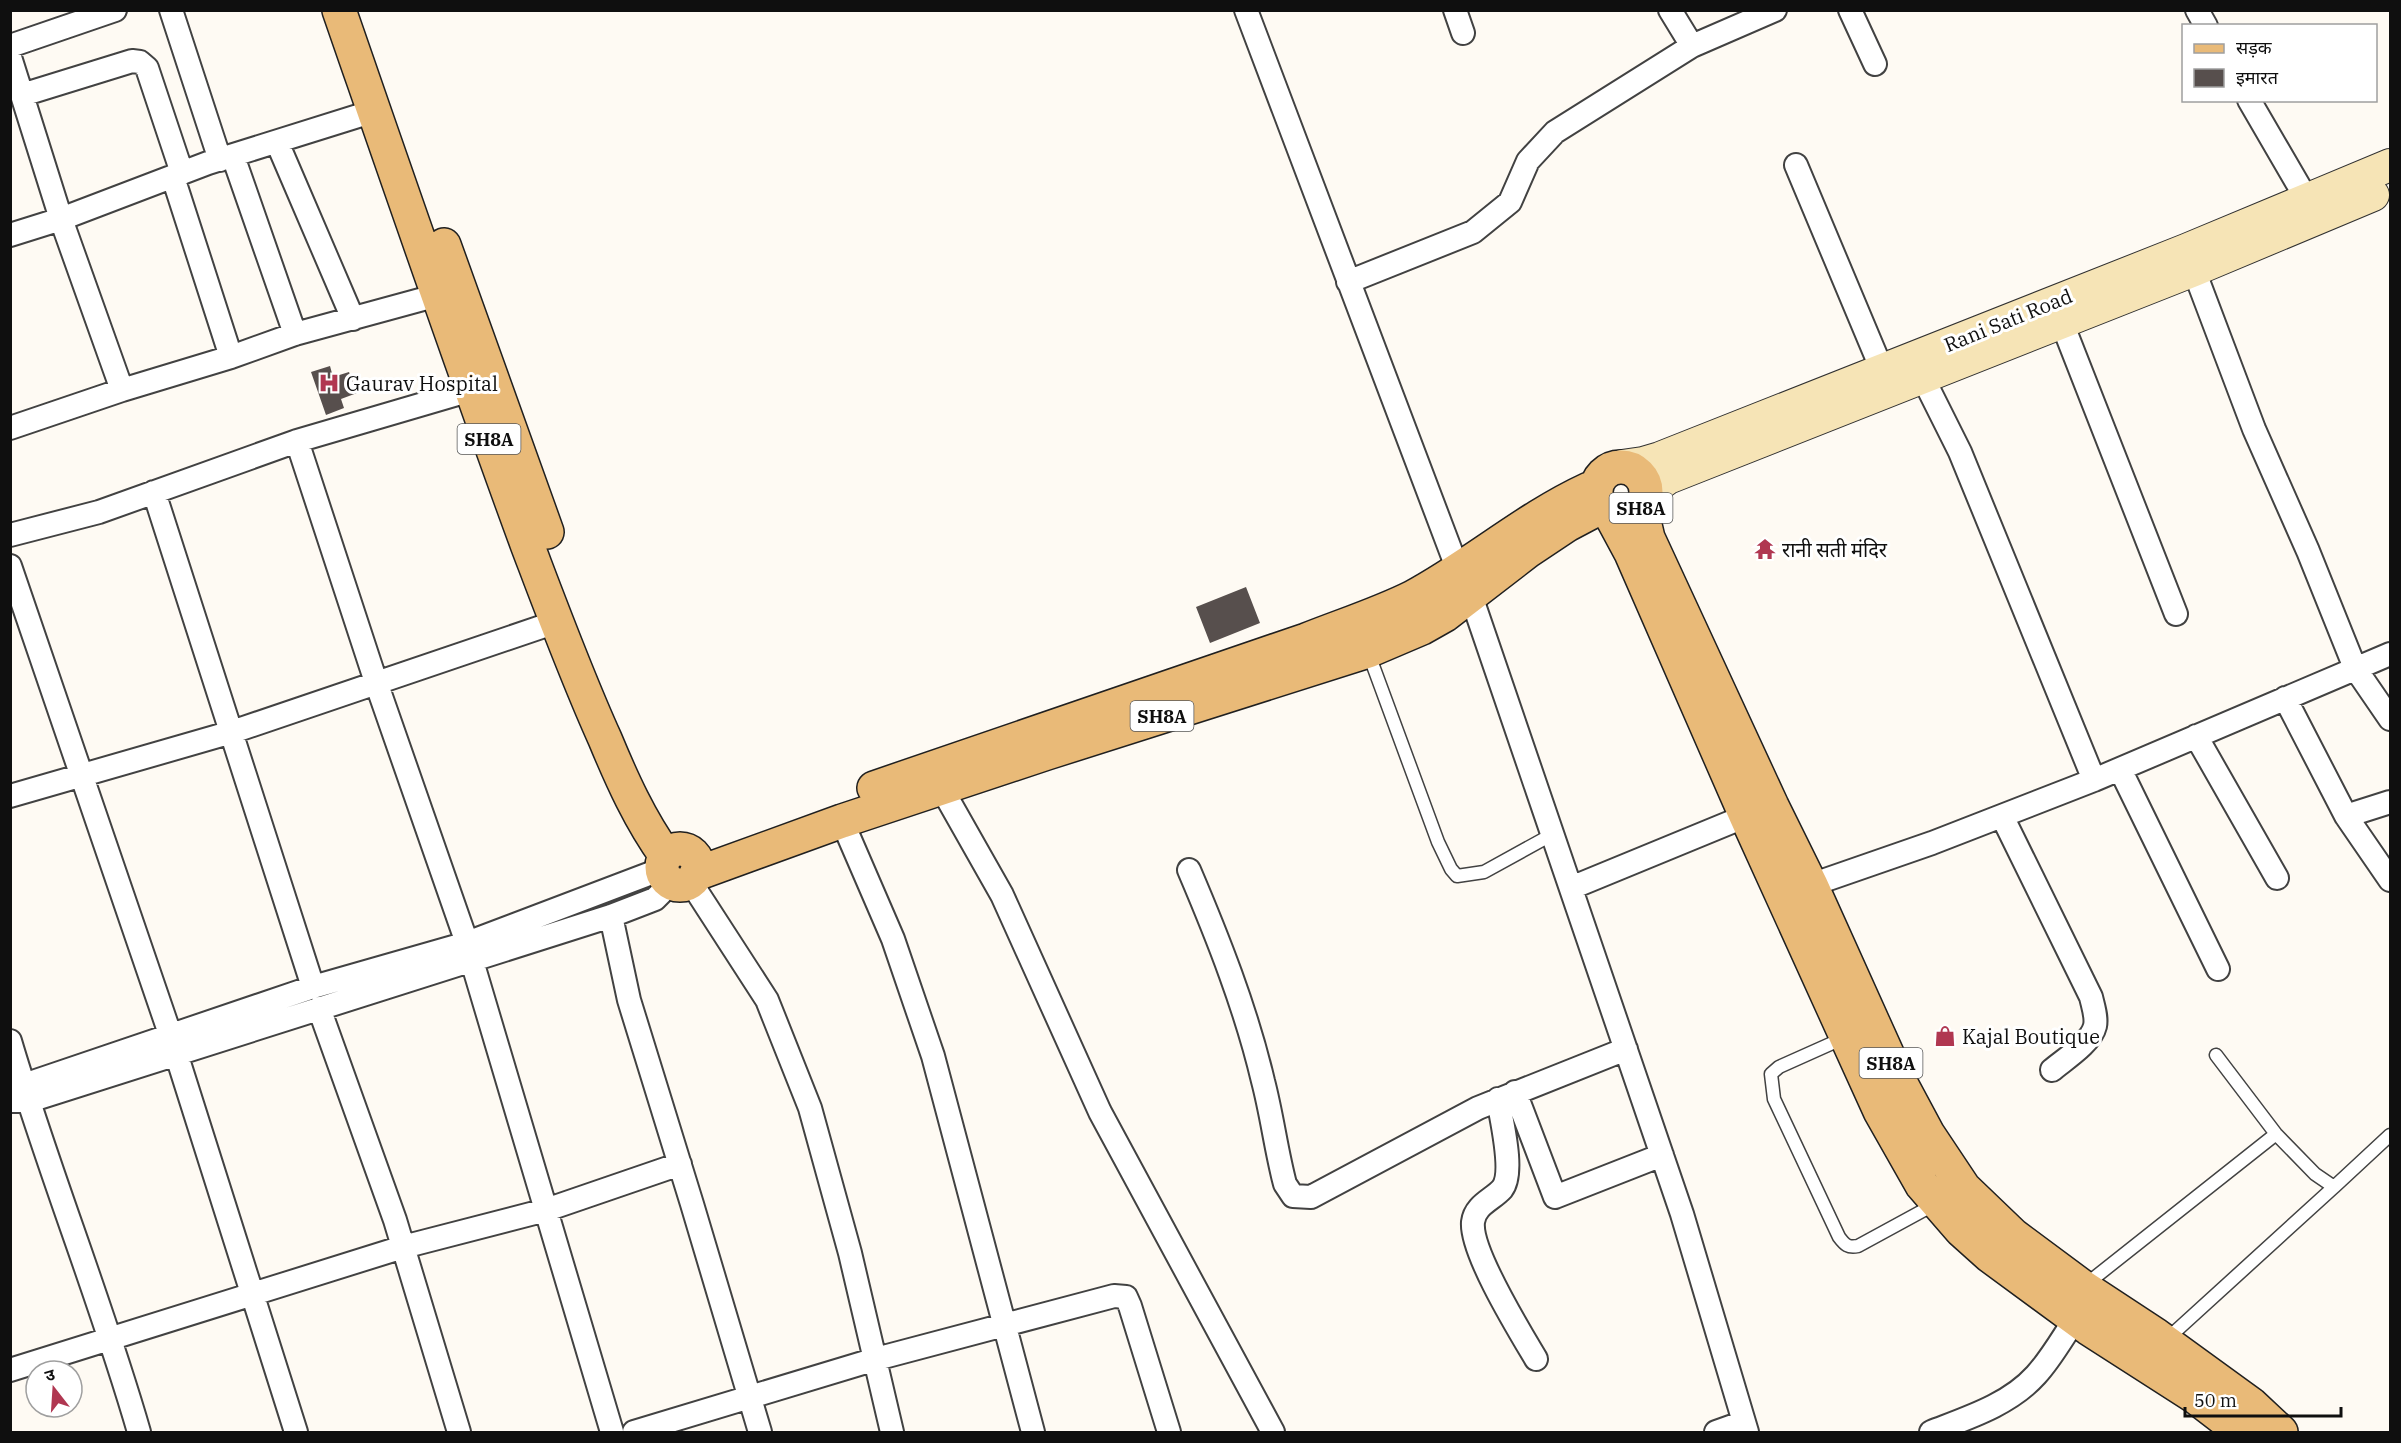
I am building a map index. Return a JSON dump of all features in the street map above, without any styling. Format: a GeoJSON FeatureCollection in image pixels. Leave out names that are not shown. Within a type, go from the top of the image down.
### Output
{"type":"FeatureCollection","features":[{"type":"Feature","properties":{"kind":"main road","name":"SH8A"},"geometry":{"type":"LineString","coordinates":[[339,10],[471,390],[587,701],[646,826],[680,867]]}},
{"type":"Feature","properties":{"kind":"main road","name":"SH8A"},"geometry":{"type":"LineString","coordinates":[[363,10],[490,375],[605,692],[680,867]]}},
{"type":"Feature","properties":{"kind":"main road","name":"SH8A"},"geometry":{"type":"LineString","coordinates":[[1860,1031],[1811,885],[1652,548],[1644,525],[1646,486],[1642,476],[1633,469],[1622,466],[1611,469],[1602,475],[1602,502],[1631,553],[1746,816],[1860,1031],[1898,1078],[1928,1134],[1950,1196],[2013,1235],[2074,1302],[2241,1432]]}},
{"type":"Feature","properties":{"kind":"main road","name":"SH8A"},"geometry":{"type":"LineString","coordinates":[[680,867],[842,822],[1119,729],[1368,651],[1422,628],[1465,583],[1543,512],[1602,502],[1621,517],[1632,515],[1644,503]]}},
{"type":"Feature","properties":{"kind":"main road","name":"SH8A"},"geometry":{"type":"LineString","coordinates":[[680,867],[807,810],[1306,640],[1411,598],[1465,583]]}},
{"type":"Feature","properties":{"kind":"main road","name":"SH8A"},"geometry":{"type":"LineString","coordinates":[[2074,1302],[2165,1341],[2251,1404],[2281,1432]]}},
{"type":"Feature","properties":{"kind":"street"},"geometry":{"type":"LineString","coordinates":[[10,46],[115,10]]}},
{"type":"Feature","properties":{"kind":"street"},"geometry":{"type":"LineString","coordinates":[[171,10],[226,158],[296,334]]}},
{"type":"Feature","properties":{"kind":"street"},"geometry":{"type":"LineString","coordinates":[[1246,10],[1348,282],[1465,583],[1682,1214],[1745,1427],[1716,1432]]}},
{"type":"Feature","properties":{"kind":"street"},"geometry":{"type":"LineString","coordinates":[[1455,10],[1464,33]]}},
{"type":"Feature","properties":{"kind":"street"},"geometry":{"type":"LineString","coordinates":[[1670,10],[1692,46]]}},
{"type":"Feature","properties":{"kind":"street"},"geometry":{"type":"LineString","coordinates":[[1348,282],[1473,232],[1510,202],[1528,161],[1555,132],[1692,46],[1775,10]]}},
{"type":"Feature","properties":{"kind":"street"},"geometry":{"type":"LineString","coordinates":[[1850,10],[1875,64]]}},
{"type":"Feature","properties":{"kind":"street"},"geometry":{"type":"LineString","coordinates":[[2197,10],[2205,24]]}},
{"type":"Feature","properties":{"kind":"street"},"geometry":{"type":"LineString","coordinates":[[10,57],[61,219],[122,390]]}},
{"type":"Feature","properties":{"kind":"street"},"geometry":{"type":"LineString","coordinates":[[22,95],[132,61],[140,62],[147,68],[231,357]]}},
{"type":"Feature","properties":{"kind":"street"},"geometry":{"type":"LineString","coordinates":[[2250,102],[2306,198]]}},
{"type":"Feature","properties":{"kind":"street"},"geometry":{"type":"LineString","coordinates":[[10,235],[61,219],[226,158],[374,111]]}},
{"type":"Feature","properties":{"kind":"street"},"geometry":{"type":"LineString","coordinates":[[277,142],[352,319]]}},
{"type":"Feature","properties":{"kind":"street"},"geometry":{"type":"LineString","coordinates":[[1796,165],[1882,370]]}},
{"type":"Feature","properties":{"kind":"street","name":"Rani Sati Road"},"geometry":{"type":"LineString","coordinates":[[1622,466],[1660,458],[1882,370],[2190,260],[2306,198],[2391,165]]}},
{"type":"Feature","properties":{"kind":"street"},"geometry":{"type":"LineString","coordinates":[[1644,503],[1657,486],[1668,478],[2062,323],[2190,260],[2391,188]]}},
{"type":"Feature","properties":{"kind":"street"},"geometry":{"type":"LineString","coordinates":[[2190,260],[2254,429],[2308,551],[2355,668],[2391,719]]}},
{"type":"Feature","properties":{"kind":"street"},"geometry":{"type":"LineString","coordinates":[[10,429],[296,334],[438,295]]}},
{"type":"Feature","properties":{"kind":"street"},"geometry":{"type":"LineString","coordinates":[[2062,323],[2176,614]]}},
{"type":"Feature","properties":{"kind":"street"},"geometry":{"type":"LineString","coordinates":[[1923,378],[1960,453],[2094,780]]}},
{"type":"Feature","properties":{"kind":"street"},"geometry":{"type":"LineString","coordinates":[[10,535],[99,512],[297,441],[471,390]]}},
{"type":"Feature","properties":{"kind":"street"},"geometry":{"type":"LineString","coordinates":[[297,441],[376,682],[469,952],[612,1432]]}},
{"type":"Feature","properties":{"kind":"street"},"geometry":{"type":"LineString","coordinates":[[154,492],[316,998],[403,1247],[459,1432]]}},
{"type":"Feature","properties":{"kind":"street"},"geometry":{"type":"LineString","coordinates":[[10,566],[173,1043],[296,1432]]}},
{"type":"Feature","properties":{"kind":"street"},"geometry":{"type":"LineString","coordinates":[[10,796],[232,732],[556,622]]}},
{"type":"Feature","properties":{"kind":"street"},"geometry":{"type":"LineString","coordinates":[[1811,885],[1932,843],[2094,780],[2391,654]]}},
{"type":"Feature","properties":{"kind":"street"},"geometry":{"type":"LineString","coordinates":[[2285,698],[2346,816],[2391,880]]}},
{"type":"Feature","properties":{"kind":"street"},"geometry":{"type":"LineString","coordinates":[[2196,736],[2277,878]]}},
{"type":"Feature","properties":{"kind":"street"},"geometry":{"type":"LineString","coordinates":[[2120,769],[2218,969]]}},
{"type":"Feature","properties":{"kind":"street"},"geometry":{"type":"LineString","coordinates":[[942,789],[1002,895],[1100,1112],[1274,1432]]}},
{"type":"Feature","properties":{"kind":"street"},"geometry":{"type":"LineString","coordinates":[[2346,816],[2391,802]]}},
{"type":"Feature","properties":{"kind":"street"},"geometry":{"type":"LineString","coordinates":[[1571,888],[1746,816]]}},
{"type":"Feature","properties":{"kind":"street"},"geometry":{"type":"LineString","coordinates":[[2002,816],[2091,997],[2095,1013],[2095,1026],[2087,1040],[2052,1070]]}},
{"type":"Feature","properties":{"kind":"street"},"geometry":{"type":"LineString","coordinates":[[842,822],[893,939],[933,1056],[1033,1432]]}},
{"type":"Feature","properties":{"kind":"street"},"geometry":{"type":"LineString","coordinates":[[18,1095],[316,998],[469,952],[611,916],[655,898],[680,867]]}},
{"type":"Feature","properties":{"kind":"street"},"geometry":{"type":"LineString","coordinates":[[469,952],[680,867]]}},
{"type":"Feature","properties":{"kind":"street"},"geometry":{"type":"LineString","coordinates":[[680,867],[767,1000],[810,1108],[847,1241],[892,1432]]}},
{"type":"Feature","properties":{"kind":"street"},"geometry":{"type":"LineString","coordinates":[[1189,870],[1212,924],[1248,1030],[1263,1081],[1285,1184],[1293,1196],[1311,1197],[1507,1095],[1626,1049]]}},
{"type":"Feature","properties":{"kind":"street"},"geometry":{"type":"LineString","coordinates":[[611,916],[629,1000],[760,1432]]}},
{"type":"Feature","properties":{"kind":"street"},"geometry":{"type":"LineString","coordinates":[[10,1041],[18,1095],[111,1338],[139,1432]]}},
{"type":"Feature","properties":{"kind":"street"},"geometry":{"type":"LineString","coordinates":[[1507,1095],[1555,1197],[1662,1155]]}},
{"type":"Feature","properties":{"kind":"street"},"geometry":{"type":"LineString","coordinates":[[1507,1095],[1507,1178],[1503,1188],[1479,1208],[1473,1225],[1475,1237],[1499,1295],[1536,1359]]}},
{"type":"Feature","properties":{"kind":"street"},"geometry":{"type":"LineString","coordinates":[[10,1370],[403,1247],[546,1210],[680,1164]]}},
{"type":"Feature","properties":{"kind":"street"},"geometry":{"type":"LineString","coordinates":[[634,1432],[750,1399],[876,1359],[1114,1296],[1126,1298],[1169,1432]]}},
{"type":"Feature","properties":{"kind":"street"},"geometry":{"type":"LineString","coordinates":[[1931,1432],[1982,1413],[2036,1376],[2074,1302]]}},
{"type":"Feature","properties":{"kind":"lane"},"geometry":{"type":"LineString","coordinates":[[1368,651],[1438,842],[1451,869],[1457,876],[1484,872],[1553,834]]}},
{"type":"Feature","properties":{"kind":"lane"},"geometry":{"type":"LineString","coordinates":[[1860,1031],[1779,1067],[1771,1074],[1770,1082],[1774,1099],[1839,1237],[1844,1244],[1850,1247],[1858,1246],[1950,1196]]}},
{"type":"Feature","properties":{"kind":"lane"},"geometry":{"type":"LineString","coordinates":[[2216,1055],[2276,1134],[2315,1174],[2334,1187]]}},
{"type":"Feature","properties":{"kind":"lane"},"geometry":{"type":"LineString","coordinates":[[2074,1302],[2276,1134]]}},
{"type":"Feature","properties":{"kind":"lane"},"geometry":{"type":"LineString","coordinates":[[2165,1341],[2391,1135]]}},
{"type":"Feature","properties":{"kind":"building"},"geometry":{"type":"Polygon","coordinates":[[[330,366],[333,377],[349,372],[357,393],[341,399],[344,408],[326,415],[311,372],[330,366]]]}},
{"type":"Feature","properties":{"kind":"building"},"geometry":{"type":"Polygon","coordinates":[[[1246,587],[1260,623],[1210,643],[1196,607],[1246,587]]]}},
{"type":"Feature","properties":{"kind":"place","name":"Gaurav Hospital"},"geometry":{"type":"Point","coordinates":[329,383]}},
{"type":"Feature","properties":{"kind":"place","name":"रानी सती मंदिर"},"geometry":{"type":"Point","coordinates":[1765,549]}},
{"type":"Feature","properties":{"kind":"place","name":"Kajal Boutique"},"geometry":{"type":"Point","coordinates":[1945,1036]}}]}
